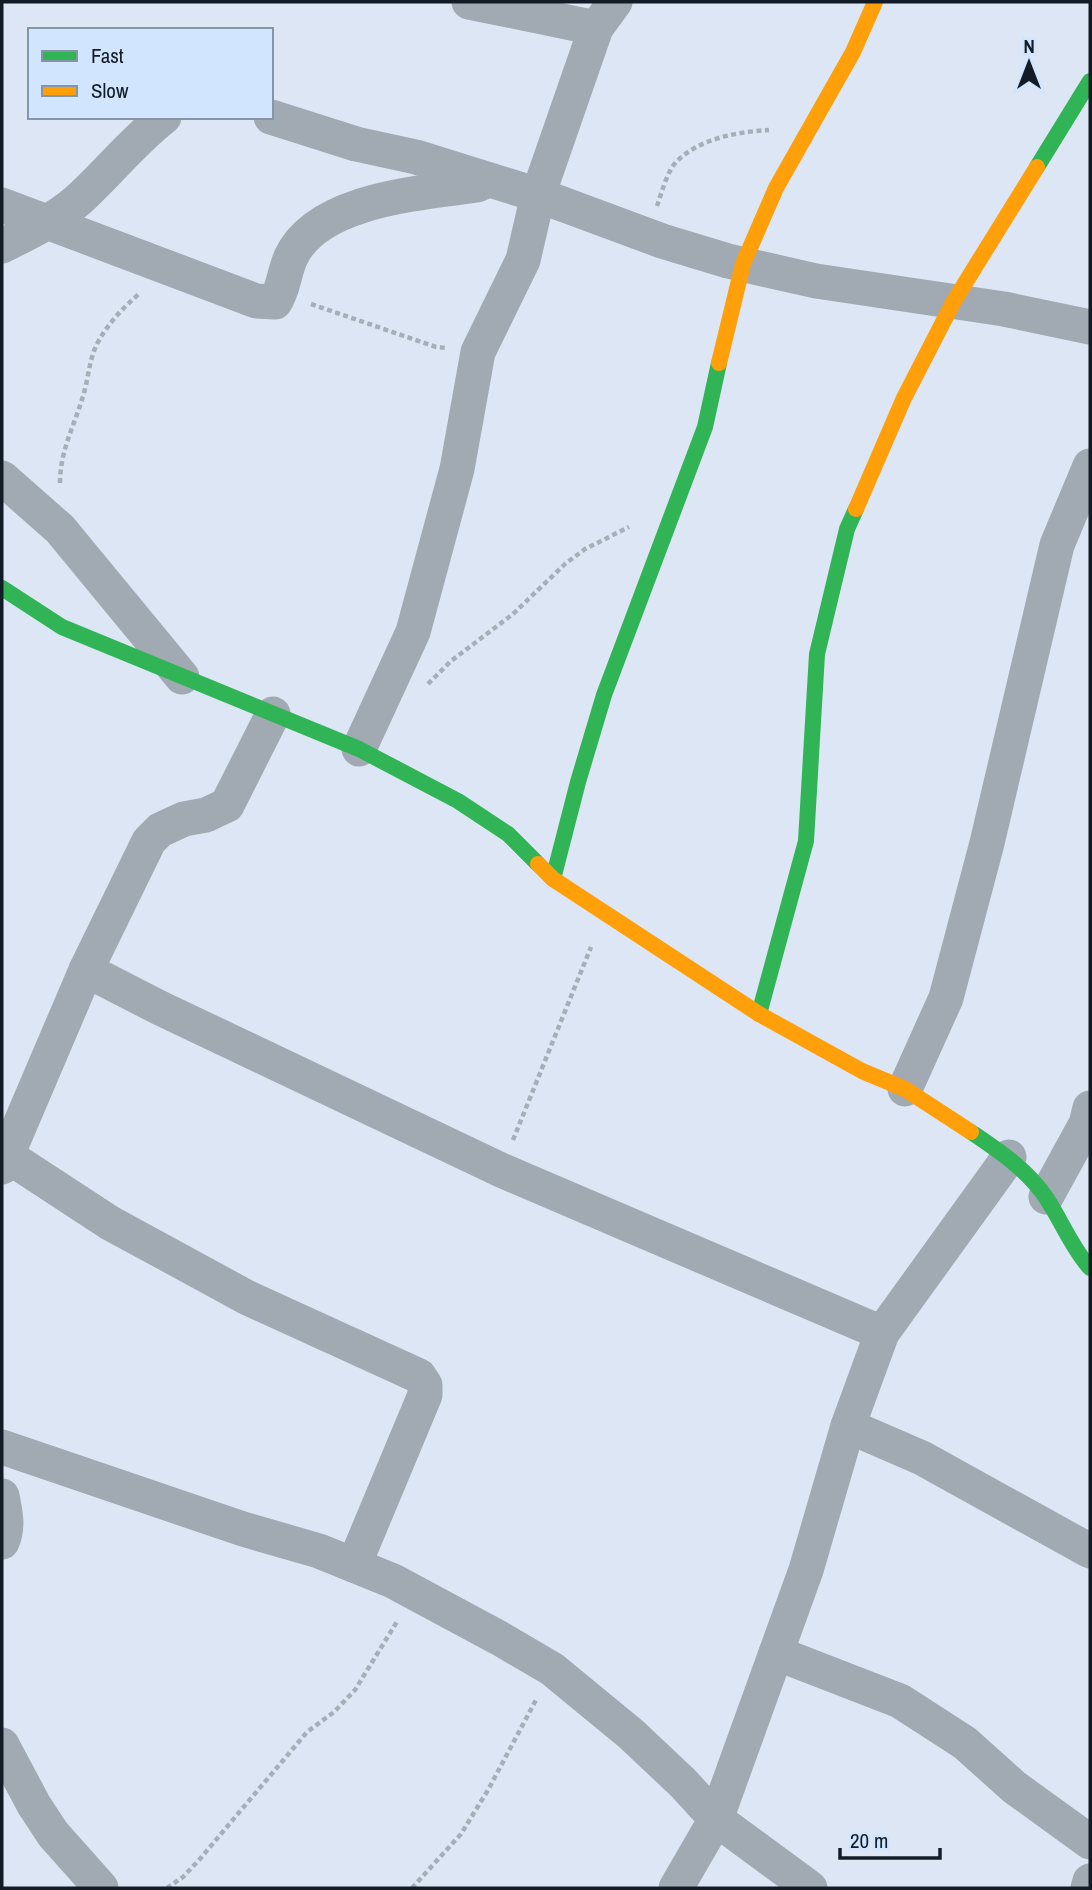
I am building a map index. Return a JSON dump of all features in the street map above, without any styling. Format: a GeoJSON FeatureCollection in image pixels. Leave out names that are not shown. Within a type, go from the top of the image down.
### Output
{"type":"FeatureCollection","features":[{"type":"Feature","properties":{"kind":"street"},"geometry":{"type":"LineString","coordinates":[[359,749],[413,632],[457,469],[478,352],[523,260],[538,195],[606,15],[469,2]]}},
{"type":"Feature","properties":{"kind":"street"},"geometry":{"type":"LineString","coordinates":[[553,880],[604,695],[705,427],[728,318],[743,264],[776,188],[853,52],[875,2]]}},
{"type":"Feature","properties":{"kind":"street"},"geometry":{"type":"LineString","coordinates":[[759,1014],[806,841],[817,654],[847,529],[904,398],[954,301],[1090,80]]}},
{"type":"Feature","properties":{"kind":"street"},"geometry":{"type":"LineString","coordinates":[[273,118],[538,195],[647,235],[743,264],[816,281],[954,301],[1090,327]]}},
{"type":"Feature","properties":{"kind":"street"},"geometry":{"type":"LineString","coordinates":[[2,246],[49,222],[76,202],[162,119]]}},
{"type":"Feature","properties":{"kind":"street"},"geometry":{"type":"LineString","coordinates":[[2,205],[256,301],[275,302],[281,294],[291,256],[308,233],[351,208],[393,196],[477,185],[488,180]]}},
{"type":"Feature","properties":{"kind":"street"},"geometry":{"type":"LineString","coordinates":[[905,1089],[946,998],[990,831],[1056,545],[1090,466]]}},
{"type":"Feature","properties":{"kind":"street"},"geometry":{"type":"LineString","coordinates":[[2,478],[60,529],[182,677]]}},
{"type":"Feature","properties":{"kind":"street"},"geometry":{"type":"LineString","coordinates":[[2,588],[62,627],[359,749],[458,801],[508,834],[553,880],[759,1014],[862,1072],[905,1089],[1009,1157],[1046,1197],[1090,1268]]}},
{"type":"Feature","properties":{"kind":"street"},"geometry":{"type":"LineString","coordinates":[[273,714],[227,805],[160,830],[149,841],[86,970],[3,1159],[110,1223],[248,1298],[419,1376],[425,1385],[425,1395],[354,1565]]}},
{"type":"Feature","properties":{"kind":"street"},"geometry":{"type":"LineString","coordinates":[[86,970],[160,1008],[501,1170],[882,1333]]}},
{"type":"Feature","properties":{"kind":"street"},"geometry":{"type":"LineString","coordinates":[[1046,1197],[1086,1124],[1090,1108]]}},
{"type":"Feature","properties":{"kind":"street"},"geometry":{"type":"LineString","coordinates":[[676,1888],[716,1819],[806,1570],[848,1426],[882,1333],[1009,1157]]}},
{"type":"Feature","properties":{"kind":"street"},"geometry":{"type":"LineString","coordinates":[[848,1426],[922,1458],[1090,1551]]}},
{"type":"Feature","properties":{"kind":"street"},"geometry":{"type":"LineString","coordinates":[[2,1447],[243,1529],[319,1551],[415,1592],[552,1669],[631,1734],[683,1783],[716,1819],[810,1888]]}},
{"type":"Feature","properties":{"kind":"street"},"geometry":{"type":"LineString","coordinates":[[2,1496],[6,1515],[2,1542]]}},
{"type":"Feature","properties":{"kind":"street"},"geometry":{"type":"LineString","coordinates":[[776,1653],[900,1701],[965,1743],[1014,1787],[1090,1842]]}},
{"type":"Feature","properties":{"kind":"street"},"geometry":{"type":"LineString","coordinates":[[2,1745],[53,1835],[101,1888]]}},
{"type":"Feature","properties":{"kind":"street"},"geometry":{"type":"LineString","coordinates":[[1088,1888],[1090,1881]]}},
{"type":"Feature","properties":{"kind":"path"},"geometry":{"type":"LineString","coordinates":[[647,235],[665,183],[676,162],[705,142],[746,131],[812,126]]}},
{"type":"Feature","properties":{"kind":"path"},"geometry":{"type":"LineString","coordinates":[[60,529],[60,465],[97,344],[114,317],[167,268]]}},
{"type":"Feature","properties":{"kind":"path"},"geometry":{"type":"LineString","coordinates":[[281,294],[436,347],[478,352]]}},
{"type":"Feature","properties":{"kind":"path"},"geometry":{"type":"LineString","coordinates":[[424,689],[450,661],[513,614],[565,564],[586,549],[677,503]]}},
{"type":"Feature","properties":{"kind":"path"},"geometry":{"type":"LineString","coordinates":[[501,1170],[605,913]]}},
{"type":"Feature","properties":{"kind":"path"},"geometry":{"type":"LineString","coordinates":[[167,1888],[183,1877],[199,1860],[307,1732],[334,1712],[355,1690],[415,1592]]}},
{"type":"Feature","properties":{"kind":"path"},"geometry":{"type":"LineString","coordinates":[[412,1888],[461,1835],[552,1669]]}},
{"type":"Feature","properties":{"kind":"traffic: fast"},"geometry":{"type":"LineString","coordinates":[[1037,167],[1090,81]]}},
{"type":"Feature","properties":{"kind":"traffic: fast"},"geometry":{"type":"LineString","coordinates":[[553,879],[604,695],[705,427],[719,363]]}},
{"type":"Feature","properties":{"kind":"traffic: fast"},"geometry":{"type":"LineString","coordinates":[[759,1014],[806,841],[817,654],[847,529],[856,509]]}},
{"type":"Feature","properties":{"kind":"traffic: fast"},"geometry":{"type":"LineString","coordinates":[[2,588],[62,627],[359,749],[458,801],[508,834],[538,864]]}},
{"type":"Feature","properties":{"kind":"traffic: fast"},"geometry":{"type":"LineString","coordinates":[[971,1132],[1031,1179],[1047,1199],[1090,1268]]}},
{"type":"Feature","properties":{"kind":"traffic: slow"},"geometry":{"type":"LineString","coordinates":[[719,363],[743,264],[776,188],[853,52],[875,2]]}},
{"type":"Feature","properties":{"kind":"traffic: slow"},"geometry":{"type":"LineString","coordinates":[[856,509],[904,398],[954,301],[1037,167]]}},
{"type":"Feature","properties":{"kind":"traffic: slow"},"geometry":{"type":"LineString","coordinates":[[538,864],[553,879],[759,1014],[862,1071],[905,1089],[971,1132]]}}]}
